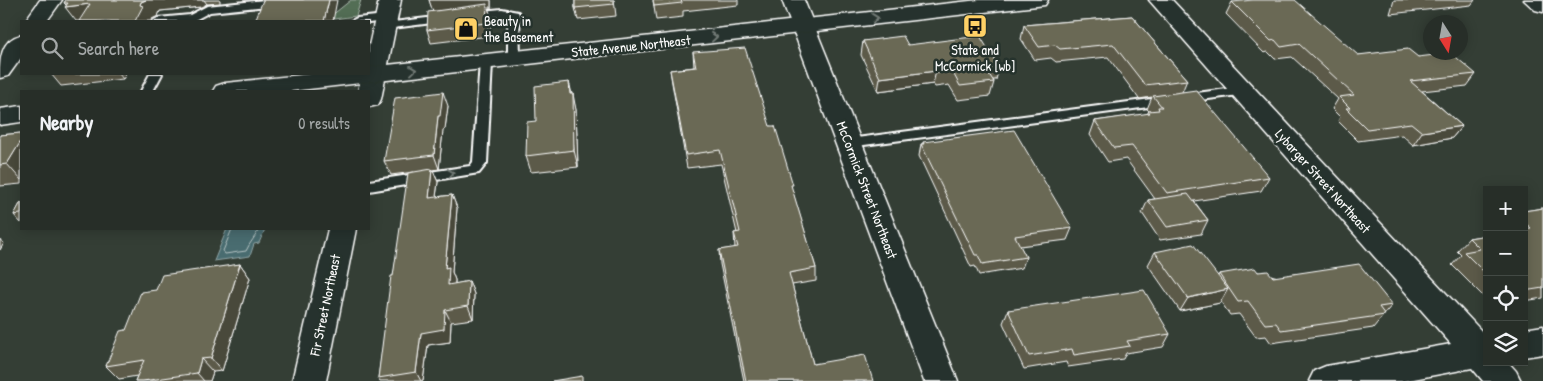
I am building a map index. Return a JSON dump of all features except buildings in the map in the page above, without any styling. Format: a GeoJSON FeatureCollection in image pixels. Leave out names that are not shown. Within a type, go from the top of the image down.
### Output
{"type":"FeatureCollection","features":[{"type":"Feature","properties":{"kind":"street"},"geometry":{"type":"LineString","coordinates":[[37,20],[51,0]]}},
{"type":"Feature","properties":{"kind":"street","name":"McCormick Street Northeast"},"geometry":{"type":"LineString","coordinates":[[793,0],[941,381]]}},
{"type":"Feature","properties":{"kind":"street","name":"State Avenue Northeast"},"geometry":{"type":"LineString","coordinates":[[370,74],[514,60],[1037,0]]}},
{"type":"Feature","properties":{"kind":"street","name":"Lybarger Street Northeast"},"geometry":{"type":"LineString","coordinates":[[1160,0],[1483,355]]}},
{"type":"Feature","properties":{"kind":"street"},"geometry":{"type":"LineString","coordinates":[[1535,0],[1543,5]]}},
{"type":"Feature","properties":{"kind":"street"},"geometry":{"type":"LineString","coordinates":[[370,94],[387,15]]}},
{"type":"Feature","properties":{"kind":"street"},"geometry":{"type":"LineString","coordinates":[[0,71],[20,43]]}},
{"type":"Feature","properties":{"kind":"street","name":"State Avenue Northeast"},"geometry":{"type":"LineString","coordinates":[[234,90],[365,75]]}},
{"type":"Feature","properties":{"kind":"street"},"geometry":{"type":"LineString","coordinates":[[0,117],[20,114]]}},
{"type":"Feature","properties":{"kind":"street","name":"Fir Street Northeast"},"geometry":{"type":"LineString","coordinates":[[309,381],[342,230]]}},
{"type":"Feature","properties":{"kind":"street"},"geometry":{"type":"LineString","coordinates":[[1528,342],[1543,340]]}},
{"type":"Feature","properties":{"kind":"street"},"geometry":{"type":"LineString","coordinates":[[1326,381],[1483,357]]}},
{"type":"Feature","properties":{"kind":"street","name":"Lybarger Street Northeast"},"geometry":{"type":"LineString","coordinates":[[1492,366],[1504,381]]}},
{"type":"Feature","properties":{"kind":"lane"},"geometry":{"type":"LineString","coordinates":[[191,20],[207,9],[222,4],[297,0]]}},
{"type":"Feature","properties":{"kind":"lane"},"geometry":{"type":"LineString","coordinates":[[362,20],[387,15],[511,12],[514,17],[514,60]]}},
{"type":"Feature","properties":{"kind":"lane"},"geometry":{"type":"LineString","coordinates":[[370,186],[474,170],[480,163],[486,62]]}},
{"type":"Feature","properties":{"kind":"lane"},"geometry":{"type":"LineString","coordinates":[[148,90],[155,75]]}},
{"type":"Feature","properties":{"kind":"lane"},"geometry":{"type":"LineString","coordinates":[[849,142],[1242,91]]}},
{"type":"Feature","properties":{"kind":"green space"},"geometry":{"type":"Polygon","coordinates":[[[351,0],[361,0],[356,16],[326,20],[351,0]]]}},
{"type":"Feature","properties":{"kind":"water"},"geometry":{"type":"Polygon","coordinates":[[[227,230],[265,230],[259,243],[254,244],[250,256],[214,261],[227,230]]]}},
{"type":"Feature","properties":{"kind":"place","name":"State and McCormick [wb]"},"geometry":{"type":"Point","coordinates":[975,26]}},
{"type":"Feature","properties":{"kind":"place","name":"Beauty in the Basement"},"geometry":{"type":"Point","coordinates":[466,29]}}]}
